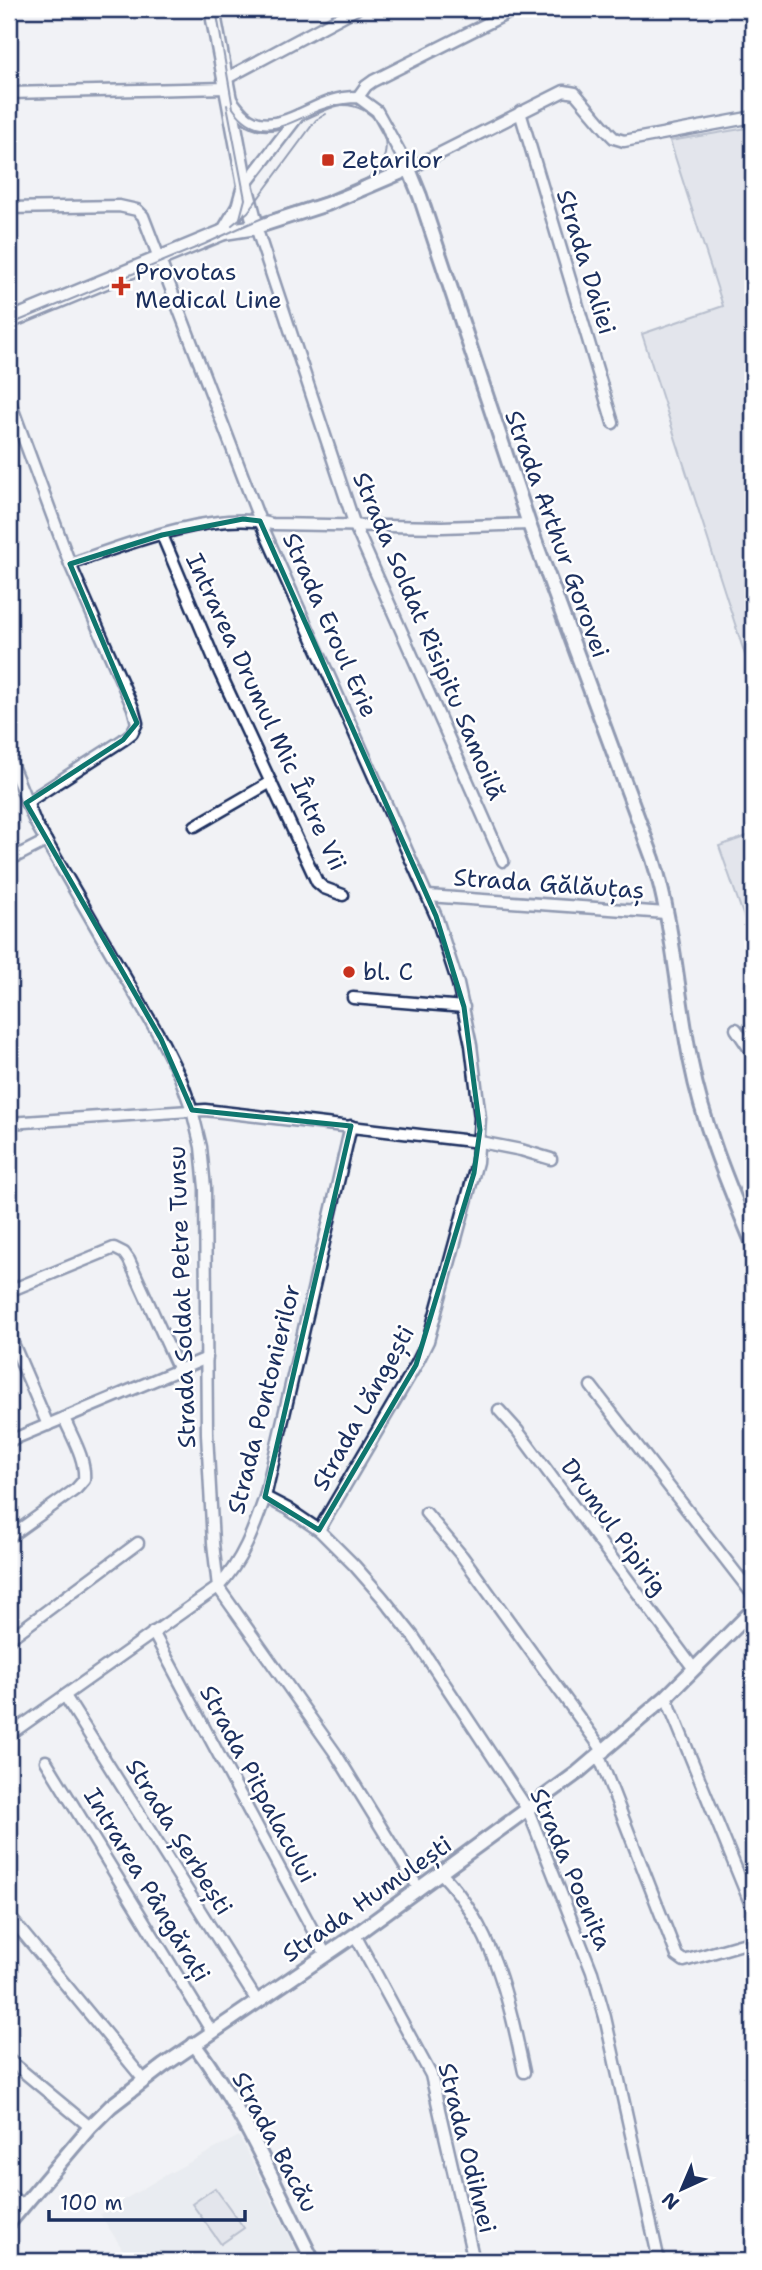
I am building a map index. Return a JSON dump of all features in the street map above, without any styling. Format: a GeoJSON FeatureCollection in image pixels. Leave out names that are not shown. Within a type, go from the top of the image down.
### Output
{"type":"FeatureCollection","features":[{"type":"Feature","properties":{"kind":"main road"},"geometry":{"type":"LineString","coordinates":[[9,321],[224,232],[256,227],[245,184],[212,9]]}},
{"type":"Feature","properties":{"kind":"main road"},"geometry":{"type":"LineString","coordinates":[[224,232],[239,207],[245,184]]}},
{"type":"Feature","properties":{"kind":"street"},"geometry":{"type":"LineString","coordinates":[[9,93],[227,88],[356,9]]}},
{"type":"Feature","properties":{"kind":"street"},"geometry":{"type":"LineString","coordinates":[[358,97],[373,81],[516,9]]}},
{"type":"Feature","properties":{"kind":"street"},"geometry":{"type":"LineString","coordinates":[[227,88],[247,117],[257,122],[273,123],[330,101],[358,97],[373,105],[409,169]]}},
{"type":"Feature","properties":{"kind":"street"},"geometry":{"type":"LineString","coordinates":[[256,227],[327,204],[409,169],[558,93],[569,91],[581,99],[609,133],[624,141],[753,117]]}},
{"type":"Feature","properties":{"kind":"street","name":"Strada Daliei"},"geometry":{"type":"LineString","coordinates":[[520,112],[613,423]]}},
{"type":"Feature","properties":{"kind":"street"},"geometry":{"type":"LineString","coordinates":[[245,184],[299,115]]}},
{"type":"Feature","properties":{"kind":"street","name":"Strada Arthur Gorovei"},"geometry":{"type":"LineString","coordinates":[[409,169],[529,524],[653,859],[666,913],[687,1047],[699,1096],[753,1244]]}},
{"type":"Feature","properties":{"kind":"street","name":"Strada Eroul Erie"},"geometry":{"type":"LineString","coordinates":[[9,208],[119,206],[136,210],[148,225],[260,521],[428,896],[450,954],[464,1007],[476,1077],[480,1142]]}},
{"type":"Feature","properties":{"kind":"street","name":"Strada Soldat Risipitu Samoilă"},"geometry":{"type":"LineString","coordinates":[[256,227],[355,526],[503,861]]}},
{"type":"Feature","properties":{"kind":"street"},"geometry":{"type":"LineString","coordinates":[[9,399],[70,564],[137,723],[123,740],[26,803]]}},
{"type":"Feature","properties":{"kind":"street"},"geometry":{"type":"LineString","coordinates":[[70,564],[162,535],[243,519],[272,524],[355,526],[529,524]]}},
{"type":"Feature","properties":{"kind":"street","name":"Intrarea Drumul Mic Între Vii"},"geometry":{"type":"LineString","coordinates":[[162,535],[220,673],[317,881],[324,888],[343,895]]}},
{"type":"Feature","properties":{"kind":"street","name":"Strada Soldat Petre Tunsu"},"geometry":{"type":"LineString","coordinates":[[9,758],[26,803],[161,1040],[180,1077],[192,1110],[201,1147],[205,1188],[207,1434],[218,1587]]}},
{"type":"Feature","properties":{"kind":"street"},"geometry":{"type":"LineString","coordinates":[[195,826],[271,782]]}},
{"type":"Feature","properties":{"kind":"street"},"geometry":{"type":"LineString","coordinates":[[9,860],[46,841]]}},
{"type":"Feature","properties":{"kind":"street","name":"Strada Gălăuțaș"},"geometry":{"type":"LineString","coordinates":[[428,896],[666,913]]}},
{"type":"Feature","properties":{"kind":"street"},"geometry":{"type":"LineString","coordinates":[[353,998],[464,1007]]}},
{"type":"Feature","properties":{"kind":"street"},"geometry":{"type":"LineString","coordinates":[[736,1029],[753,1054]]}},
{"type":"Feature","properties":{"kind":"street"},"geometry":{"type":"LineString","coordinates":[[9,1123],[192,1110],[480,1142],[551,1159]]}},
{"type":"Feature","properties":{"kind":"street","name":"Strada Pontonierilor"},"geometry":{"type":"LineString","coordinates":[[9,1735],[218,1587],[242,1553],[265,1497],[351,1126]]}},
{"type":"Feature","properties":{"kind":"street","name":"Strada Lăngești"},"geometry":{"type":"LineString","coordinates":[[319,1530],[428,1341],[480,1142]]}},
{"type":"Feature","properties":{"kind":"street"},"geometry":{"type":"LineString","coordinates":[[9,1291],[114,1248],[124,1253],[129,1260],[178,1370]]}},
{"type":"Feature","properties":{"kind":"street"},"geometry":{"type":"LineString","coordinates":[[9,1334],[48,1425]]}},
{"type":"Feature","properties":{"kind":"street"},"geometry":{"type":"LineString","coordinates":[[9,1441],[207,1358]]}},
{"type":"Feature","properties":{"kind":"street"},"geometry":{"type":"LineString","coordinates":[[591,1386],[753,1595]]}},
{"type":"Feature","properties":{"kind":"street","name":"Drumul Pipirig"},"geometry":{"type":"LineString","coordinates":[[499,1410],[517,1430],[694,1670]]}},
{"type":"Feature","properties":{"kind":"street"},"geometry":{"type":"LineString","coordinates":[[9,1537],[76,1489],[84,1480],[79,1451],[64,1418]]}},
{"type":"Feature","properties":{"kind":"street","name":"Strada Poenița"},"geometry":{"type":"LineString","coordinates":[[265,1497],[319,1530],[354,1565],[413,1636],[528,1810],[592,1972],[605,2017],[659,2261]]}},
{"type":"Feature","properties":{"kind":"street"},"geometry":{"type":"LineString","coordinates":[[426,1513],[462,1556],[602,1754],[677,1956],[684,1961],[753,1941]]}},
{"type":"Feature","properties":{"kind":"street"},"geometry":{"type":"LineString","coordinates":[[9,1639],[138,1543]]}},
{"type":"Feature","properties":{"kind":"street"},"geometry":{"type":"LineString","coordinates":[[218,1587],[329,1744],[419,1889]]}},
{"type":"Feature","properties":{"kind":"street","name":"Strada Humulești"},"geometry":{"type":"LineString","coordinates":[[9,2223],[111,2106],[212,2032],[355,1935],[602,1754],[666,1697],[753,1610]]}},
{"type":"Feature","properties":{"kind":"street","name":"Strada Pitpalacului"},"geometry":{"type":"LineString","coordinates":[[153,1632],[326,1955]]}},
{"type":"Feature","properties":{"kind":"street","name":"Strada Șerbești"},"geometry":{"type":"LineString","coordinates":[[65,1696],[257,2001]]}},
{"type":"Feature","properties":{"kind":"street"},"geometry":{"type":"LineString","coordinates":[[666,1697],[753,1910]]}},
{"type":"Feature","properties":{"kind":"street","name":"Intrarea Pângărați"},"geometry":{"type":"LineString","coordinates":[[46,1761],[212,2032]]}},
{"type":"Feature","properties":{"kind":"street"},"geometry":{"type":"LineString","coordinates":[[441,1873],[462,1898],[491,1949],[505,1989],[524,2072]]}},
{"type":"Feature","properties":{"kind":"street"},"geometry":{"type":"LineString","coordinates":[[9,1916],[145,2080]]}},
{"type":"Feature","properties":{"kind":"street","name":"Strada Odihnei"},"geometry":{"type":"LineString","coordinates":[[355,1935],[430,2075],[474,2261]]}},
{"type":"Feature","properties":{"kind":"street","name":"Strada Bacău"},"geometry":{"type":"LineString","coordinates":[[194,2045],[213,2069],[238,2111],[313,2261]]}},
{"type":"Feature","properties":{"kind":"street"},"geometry":{"type":"LineString","coordinates":[[9,2060],[90,2127]]}},
{"type":"Feature","properties":{"kind":"street"},"geometry":{"type":"LineString","coordinates":[[9,2195],[23,2206]]}},
{"type":"Feature","properties":{"kind":"highlighted area"},"geometry":{"type":"Polygon","coordinates":[[[243,519],[260,521],[436,916],[464,1007],[480,1130],[474,1173],[416,1365],[319,1530],[265,1497],[351,1126],[192,1110],[161,1039],[26,803],[123,740],[137,723],[70,564],[162,535],[243,519]]]}},
{"type":"Feature","properties":{"kind":"shaded area"},"geometry":{"type":"Polygon","coordinates":[[[753,127],[753,680],[642,334],[723,306],[670,141],[753,127]]]}},
{"type":"Feature","properties":{"kind":"shaded area"},"geometry":{"type":"Polygon","coordinates":[[[753,834],[753,943],[719,846],[753,834]]]}},
{"type":"Feature","properties":{"kind":"shaded area"},"geometry":{"type":"Polygon","coordinates":[[[239,2136],[302,2261],[130,2261],[100,2214],[239,2136]]]}},
{"type":"Feature","properties":{"kind":"shaded area"},"geometry":{"type":"Polygon","coordinates":[[[215,2188],[244,2228],[221,2244],[192,2204],[215,2188]]]}},
{"type":"Feature","properties":{"kind":"tram line"},"geometry":{"type":"LineString","coordinates":[[9,325],[259,219],[357,184],[375,172],[381,164],[386,147],[385,139],[377,122],[363,110],[346,105],[329,107],[279,127],[263,128],[248,123],[233,108],[216,9]]}},
{"type":"Feature","properties":{"kind":"tram line"},"geometry":{"type":"LineString","coordinates":[[227,105],[245,199],[240,218]]}},
{"type":"Feature","properties":{"kind":"tram line"},"geometry":{"type":"LineString","coordinates":[[232,225],[248,212],[316,120],[326,114]]}},
{"type":"Feature","properties":{"kind":"place","name":"Zețarilor"},"geometry":{"type":"Point","coordinates":[328,160]}},
{"type":"Feature","properties":{"kind":"place","name":"Provotas Medical Line"},"geometry":{"type":"Point","coordinates":[121,286]}},
{"type":"Feature","properties":{"kind":"place","name":"bl. C"},"geometry":{"type":"Point","coordinates":[349,972]}}]}
